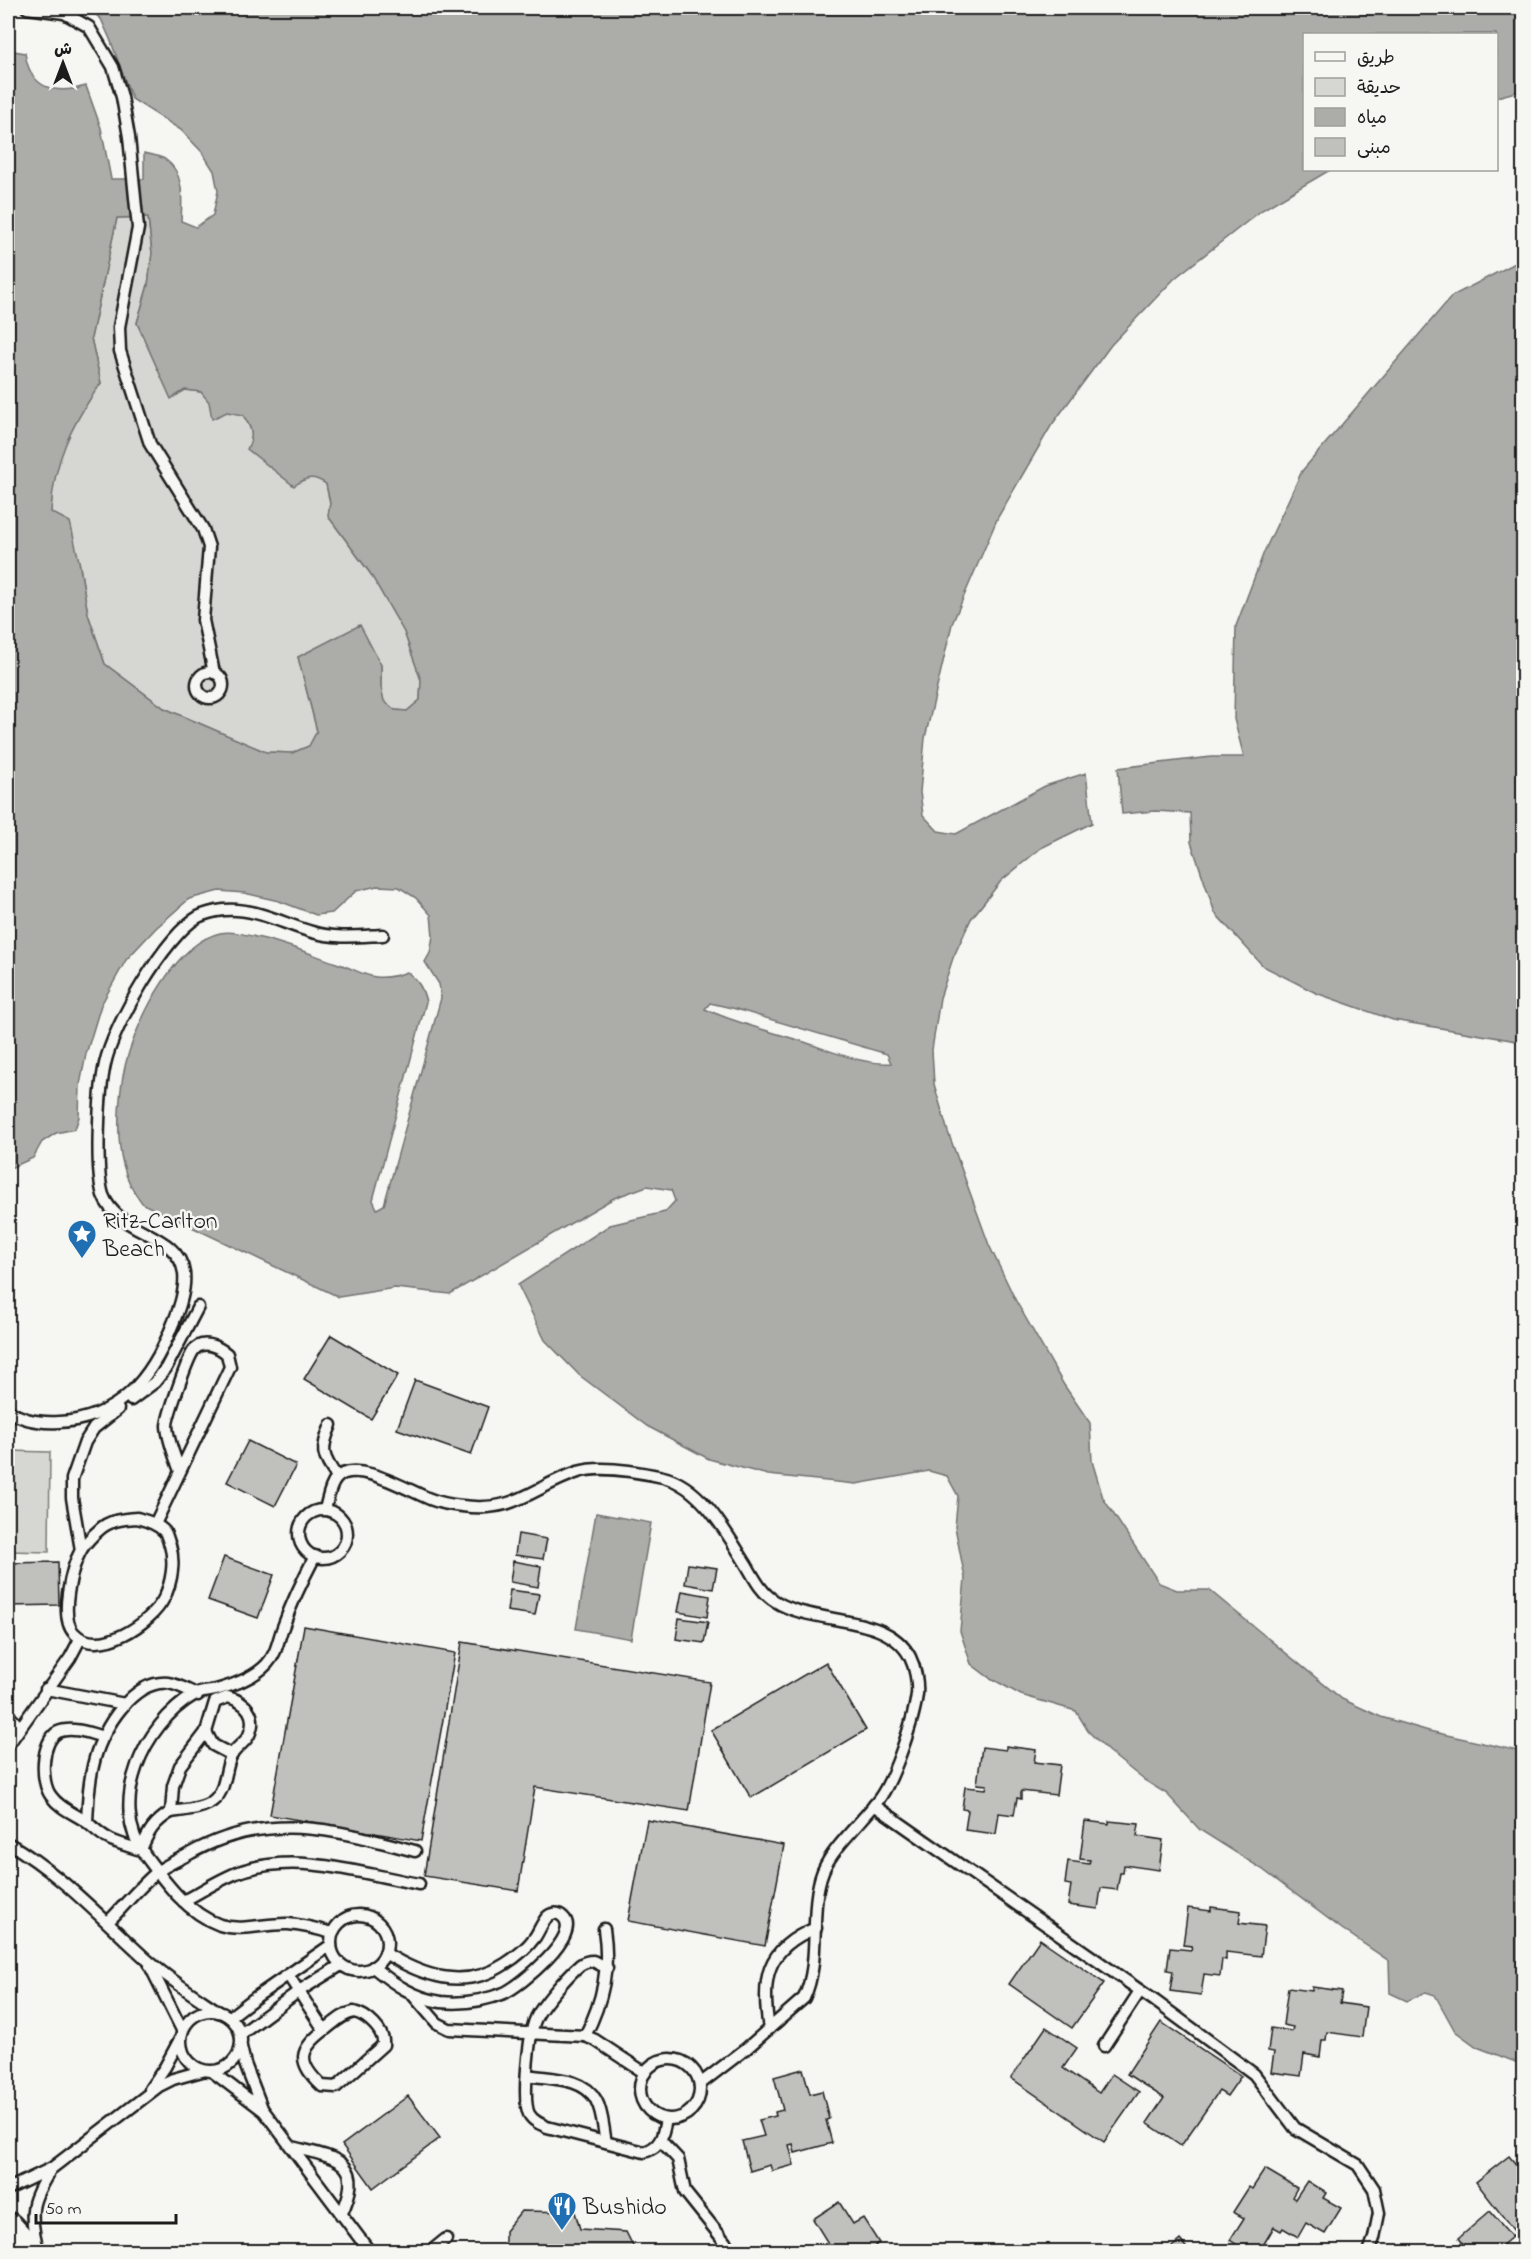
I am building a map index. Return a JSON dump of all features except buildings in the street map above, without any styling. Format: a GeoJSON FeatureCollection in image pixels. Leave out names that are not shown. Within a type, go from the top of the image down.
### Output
{"type":"FeatureCollection","features":[{"type":"Feature","properties":{"kind":"main road"},"geometry":{"type":"LineString","coordinates":[[8,2227],[31,2252]]}},
{"type":"Feature","properties":{"kind":"lane"},"geometry":{"type":"LineString","coordinates":[[27,8],[64,13],[89,27],[113,67],[122,97],[138,228],[119,327],[120,351],[150,444],[204,528],[208,547],[203,620],[214,673]]}},
{"type":"Feature","properties":{"kind":"lane"},"geometry":{"type":"LineString","coordinates":[[81,1550],[72,1498],[72,1479],[81,1450],[92,1423],[138,1386],[154,1362],[173,1324],[183,1292],[184,1274],[180,1259],[173,1249],[116,1215],[110,1208],[100,1183],[100,1136],[105,1063],[131,1002],[152,968],[181,932],[198,917],[212,912],[226,909],[257,914],[329,936],[384,935]]}},
{"type":"Feature","properties":{"kind":"lane"},"geometry":{"type":"LineString","coordinates":[[8,1410],[24,1419],[39,1422],[92,1423],[155,1382],[166,1368],[198,1307]]}},
{"type":"Feature","properties":{"kind":"lane"},"geometry":{"type":"LineString","coordinates":[[173,1324],[186,1328]]}},
{"type":"Feature","properties":{"kind":"lane"},"geometry":{"type":"LineString","coordinates":[[155,1524],[230,1367],[227,1354],[219,1347],[204,1345],[194,1350],[168,1413],[167,1426],[170,1444],[180,1471]]}},
{"type":"Feature","properties":{"kind":"lane"},"geometry":{"type":"LineString","coordinates":[[331,1425],[322,1443],[323,1454],[337,1478]]}},
{"type":"Feature","properties":{"kind":"lane"},"geometry":{"type":"LineString","coordinates":[[325,1509],[331,1488],[337,1478],[350,1472],[367,1473],[433,1500],[462,1506],[483,1507],[518,1501],[579,1471],[595,1469],[663,1477],[678,1482],[693,1491],[738,1551],[764,1592],[773,1601],[788,1608],[880,1630],[899,1642],[910,1657],[916,1674],[917,1694],[903,1749],[882,1796],[831,1857],[822,1873],[809,1988],[804,1998],[769,2029],[700,2084]]}},
{"type":"Feature","properties":{"kind":"lane"},"geometry":{"type":"LineString","coordinates":[[325,1509],[336,1513],[344,1522],[347,1533],[345,1544],[337,1553],[326,1557],[315,1556],[304,1548],[298,1536],[301,1522],[311,1512],[325,1509]]}},
{"type":"Feature","properties":{"kind":"lane"},"geometry":{"type":"LineString","coordinates":[[137,1518],[155,1524],[166,1533],[173,1554],[172,1573],[164,1598],[149,1617],[130,1633],[97,1642],[80,1640],[70,1630],[67,1611],[69,1586],[81,1550],[100,1528],[115,1520],[137,1518]]}},
{"type":"Feature","properties":{"kind":"lane"},"geometry":{"type":"LineString","coordinates":[[315,1556],[292,1605],[276,1651],[268,1663],[254,1676],[195,1694],[172,1713],[142,1751],[133,1777],[129,1807],[132,1830],[141,1851],[183,1901],[200,1915],[222,1925],[245,1927],[288,1924],[332,1933]]}},
{"type":"Feature","properties":{"kind":"lane"},"geometry":{"type":"LineString","coordinates":[[8,1745],[70,1658],[80,1640]]}},
{"type":"Feature","properties":{"kind":"lane"},"geometry":{"type":"LineString","coordinates":[[87,1822],[89,1787],[95,1755],[103,1737],[125,1704],[136,1693],[154,1684],[170,1683],[215,1702],[228,1697],[240,1701],[249,1710],[252,1722],[249,1735],[232,1755],[222,1791],[214,1800],[171,1812],[157,1820],[149,1831],[141,1851]]}},
{"type":"Feature","properties":{"kind":"lane"},"geometry":{"type":"LineString","coordinates":[[46,1689],[125,1704]]}},
{"type":"Feature","properties":{"kind":"lane"},"geometry":{"type":"LineString","coordinates":[[171,1812],[173,1786],[180,1766],[206,1732],[215,1702]]}},
{"type":"Feature","properties":{"kind":"lane"},"geometry":{"type":"LineString","coordinates":[[8,1715],[20,1727]]}},
{"type":"Feature","properties":{"kind":"lane"},"geometry":{"type":"LineString","coordinates":[[103,1737],[80,1731],[67,1730],[57,1733],[49,1741],[43,1782],[50,1796],[61,1807],[87,1822],[109,1839],[141,1851]]}},
{"type":"Feature","properties":{"kind":"lane"},"geometry":{"type":"LineString","coordinates":[[206,1732],[213,1745],[232,1755]]}},
{"type":"Feature","properties":{"kind":"lane"},"geometry":{"type":"LineString","coordinates":[[874,1805],[1140,1990],[1254,2074],[1295,2128],[1358,2164],[1374,2189],[1380,2213],[1369,2252]]}},
{"type":"Feature","properties":{"kind":"lane"},"geometry":{"type":"LineString","coordinates":[[109,1922],[157,1872],[202,1846],[245,1832],[292,1826],[342,1832],[415,1851]]}},
{"type":"Feature","properties":{"kind":"lane"},"geometry":{"type":"LineString","coordinates":[[8,1843],[61,1882],[109,1922],[145,1958],[167,1976],[219,2012],[230,2017],[241,2034],[245,2064],[264,2111],[370,2252]]}},
{"type":"Feature","properties":{"kind":"lane"},"geometry":{"type":"LineString","coordinates":[[183,1901],[243,1870],[277,1863],[313,1864],[418,1884]]}},
{"type":"Feature","properties":{"kind":"lane"},"geometry":{"type":"LineString","coordinates":[[373,1967],[397,1986],[412,1994],[440,2002],[464,2003],[488,1999],[524,1982],[541,1967],[565,1933],[566,1919],[560,1914],[552,1913],[522,1951],[502,1966],[472,1977],[442,1978],[424,1974],[405,1966],[385,1953]]}},
{"type":"Feature","properties":{"kind":"lane"},"geometry":{"type":"LineString","coordinates":[[349,1917],[372,1918],[384,1929],[387,1945],[385,1953],[378,1964],[373,1967],[353,1971],[341,1965],[336,1959],[331,1945],[332,1933],[342,1921],[349,1917]]}},
{"type":"Feature","properties":{"kind":"lane"},"geometry":{"type":"LineString","coordinates":[[769,2029],[765,2007],[765,1986],[777,1953],[798,1935],[816,1928]]}},
{"type":"Feature","properties":{"kind":"lane"},"geometry":{"type":"LineString","coordinates":[[585,2036],[596,2014],[603,1992],[607,1968],[604,1929]]}},
{"type":"Feature","properties":{"kind":"lane"},"geometry":{"type":"LineString","coordinates":[[230,2017],[331,1945]]}},
{"type":"Feature","properties":{"kind":"lane"},"geometry":{"type":"LineString","coordinates":[[145,1958],[158,1979],[181,2035],[182,2049],[186,2059],[193,2066],[208,2071],[264,2111]]}},
{"type":"Feature","properties":{"kind":"lane"},"geometry":{"type":"LineString","coordinates":[[607,1968],[593,1961],[580,1964],[540,2010],[531,2033],[526,2105],[530,2115],[537,2123],[644,2152],[654,2149],[661,2141],[666,2119]]}},
{"type":"Feature","properties":{"kind":"lane"},"geometry":{"type":"LineString","coordinates":[[241,2034],[299,1991],[341,1965]]}},
{"type":"Feature","properties":{"kind":"lane"},"geometry":{"type":"LineString","coordinates":[[288,1975],[324,2030]]}},
{"type":"Feature","properties":{"kind":"lane"},"geometry":{"type":"LineString","coordinates":[[1104,2046],[1140,1990]]}},
{"type":"Feature","properties":{"kind":"lane"},"geometry":{"type":"LineString","coordinates":[[412,1994],[426,2013],[437,2023],[449,2029],[585,2036],[596,2040],[645,2073]]}},
{"type":"Feature","properties":{"kind":"lane"},"geometry":{"type":"LineString","coordinates":[[146,2094],[165,2067],[188,2021],[197,2014],[208,2011],[219,2012]]}},
{"type":"Feature","properties":{"kind":"lane"},"geometry":{"type":"LineString","coordinates":[[354,2012],[367,2018],[380,2032],[384,2041],[380,2049],[336,2087],[329,2088],[322,2086],[309,2072],[304,2064],[303,2055],[306,2047],[324,2030],[347,2013],[354,2012]]}},
{"type":"Feature","properties":{"kind":"lane"},"geometry":{"type":"LineString","coordinates":[[8,2189],[52,2168],[146,2094],[173,2079],[232,2064],[241,2047]]}},
{"type":"Feature","properties":{"kind":"lane"},"geometry":{"type":"LineString","coordinates":[[669,2059],[683,2062],[694,2071],[700,2084],[700,2098],[692,2110],[680,2118],[666,2119],[652,2113],[643,2102],[640,2087],[645,2073],[655,2063],[669,2059]]}},
{"type":"Feature","properties":{"kind":"lane"},"geometry":{"type":"LineString","coordinates":[[527,2075],[581,2085],[591,2092],[597,2102],[606,2142]]}},
{"type":"Feature","properties":{"kind":"lane"},"geometry":{"type":"LineString","coordinates":[[661,2141],[678,2159],[685,2192],[733,2252]]}},
{"type":"Feature","properties":{"kind":"lane"},"geometry":{"type":"LineString","coordinates":[[292,2147],[334,2158],[344,2165],[350,2175],[352,2187],[342,2215]]}},
{"type":"Feature","properties":{"kind":"lane"},"geometry":{"type":"LineString","coordinates":[[38,2252],[33,2232],[32,2205],[37,2191],[52,2168]]}},
{"type":"Feature","properties":{"kind":"lane"},"geometry":{"type":"LineString","coordinates":[[429,2252],[446,2239]]}},
{"type":"Feature","properties":{"kind":"green space"},"geometry":{"type":"Polygon","coordinates":[[[148,217],[152,253],[148,285],[137,323],[171,398],[185,390],[201,392],[220,408],[243,415],[251,431],[248,449],[306,478],[317,477],[326,484],[330,503],[328,516],[370,573],[404,632],[421,680],[420,700],[407,711],[395,710],[383,701],[381,665],[298,657],[317,731],[309,746],[292,753],[266,752],[164,708],[105,664],[88,614],[79,561],[51,512],[52,488],[61,452],[80,413],[101,383],[91,338],[117,218],[148,217]]]}},
{"type":"Feature","properties":{"kind":"green space"},"geometry":{"type":"Polygon","coordinates":[[[8,1451],[50,1452],[49,1552],[8,1551],[8,1451]]]}},
{"type":"Feature","properties":{"kind":"water"},"geometry":{"type":"Polygon","coordinates":[[[87,8],[1523,8],[1523,90],[1498,97],[1498,33],[1303,33],[1303,171],[1328,171],[1262,210],[1175,278],[1111,345],[1051,426],[998,517],[952,624],[925,738],[920,792],[923,815],[938,831],[956,834],[1045,786],[1086,773],[1092,823],[1041,848],[1001,881],[971,919],[953,958],[940,998],[932,1050],[934,1084],[948,1132],[989,1245],[1016,1301],[1064,1385],[1090,1423],[1092,1461],[1103,1498],[1159,1583],[1177,1590],[1209,1590],[1342,1699],[1381,1717],[1429,1731],[1523,1752],[1523,2065],[1477,2047],[1455,2031],[1435,1995],[1426,1992],[1407,2001],[1390,1993],[1389,1961],[1262,1869],[1200,1830],[1167,1794],[1144,1780],[1108,1751],[1088,1731],[1076,1711],[1021,1695],[971,1664],[960,1631],[965,1578],[955,1527],[958,1496],[947,1476],[929,1471],[856,1484],[768,1475],[709,1459],[647,1426],[579,1375],[545,1340],[518,1285],[610,1225],[665,1212],[675,1201],[671,1190],[647,1186],[614,1198],[450,1294],[395,1288],[339,1297],[143,1204],[126,1176],[119,1138],[121,1093],[129,1052],[152,1000],[175,965],[189,950],[204,939],[229,932],[278,942],[363,974],[388,977],[407,972],[420,986],[426,1002],[373,1200],[377,1209],[384,1205],[441,998],[439,984],[425,962],[430,953],[433,936],[431,915],[416,898],[399,887],[377,886],[356,891],[332,913],[316,915],[279,901],[244,893],[219,891],[189,899],[156,928],[126,960],[101,1005],[86,1054],[80,1085],[79,1117],[75,1129],[56,1133],[42,1142],[33,1158],[8,1169],[8,50],[25,53],[32,75],[46,86],[64,90],[86,86],[101,128],[111,179],[144,179],[144,153],[164,159],[172,166],[179,180],[182,196],[181,221],[196,227],[213,215],[218,191],[214,171],[202,152],[181,130],[132,99],[101,19],[87,8]],[[148,217],[117,218],[91,338],[101,383],[81,413],[66,444],[53,493],[51,512],[70,522],[88,614],[105,664],[164,708],[266,752],[292,753],[309,746],[317,731],[298,657],[360,625],[381,665],[381,687],[384,701],[395,710],[407,711],[420,700],[421,680],[404,632],[370,573],[328,516],[330,503],[326,484],[310,478],[294,486],[247,449],[251,431],[243,415],[227,412],[212,419],[209,402],[201,392],[185,390],[171,399],[137,323],[148,285],[152,253],[148,217]],[[710,1003],[705,1009],[741,1023],[857,1059],[891,1063],[887,1054],[710,1003]]]}},
{"type":"Feature","properties":{"kind":"water"},"geometry":{"type":"Polygon","coordinates":[[[1523,259],[1523,1042],[1393,1020],[1316,993],[1263,966],[1215,913],[1191,842],[1190,813],[1155,811],[1122,814],[1118,768],[1211,757],[1244,757],[1234,719],[1236,626],[1264,552],[1302,471],[1452,296],[1523,259]]]}},
{"type":"Feature","properties":{"kind":"water"},"geometry":{"type":"Polygon","coordinates":[[[596,1513],[651,1523],[631,1639],[576,1629],[596,1513]]]}},
{"type":"Feature","properties":{"kind":"place","name":"Ritz-Carlton Beach"},"geometry":{"type":"Point","coordinates":[82,1260]}},
{"type":"Feature","properties":{"kind":"place","name":"Bushido"},"geometry":{"type":"Point","coordinates":[562,2232]}}]}
